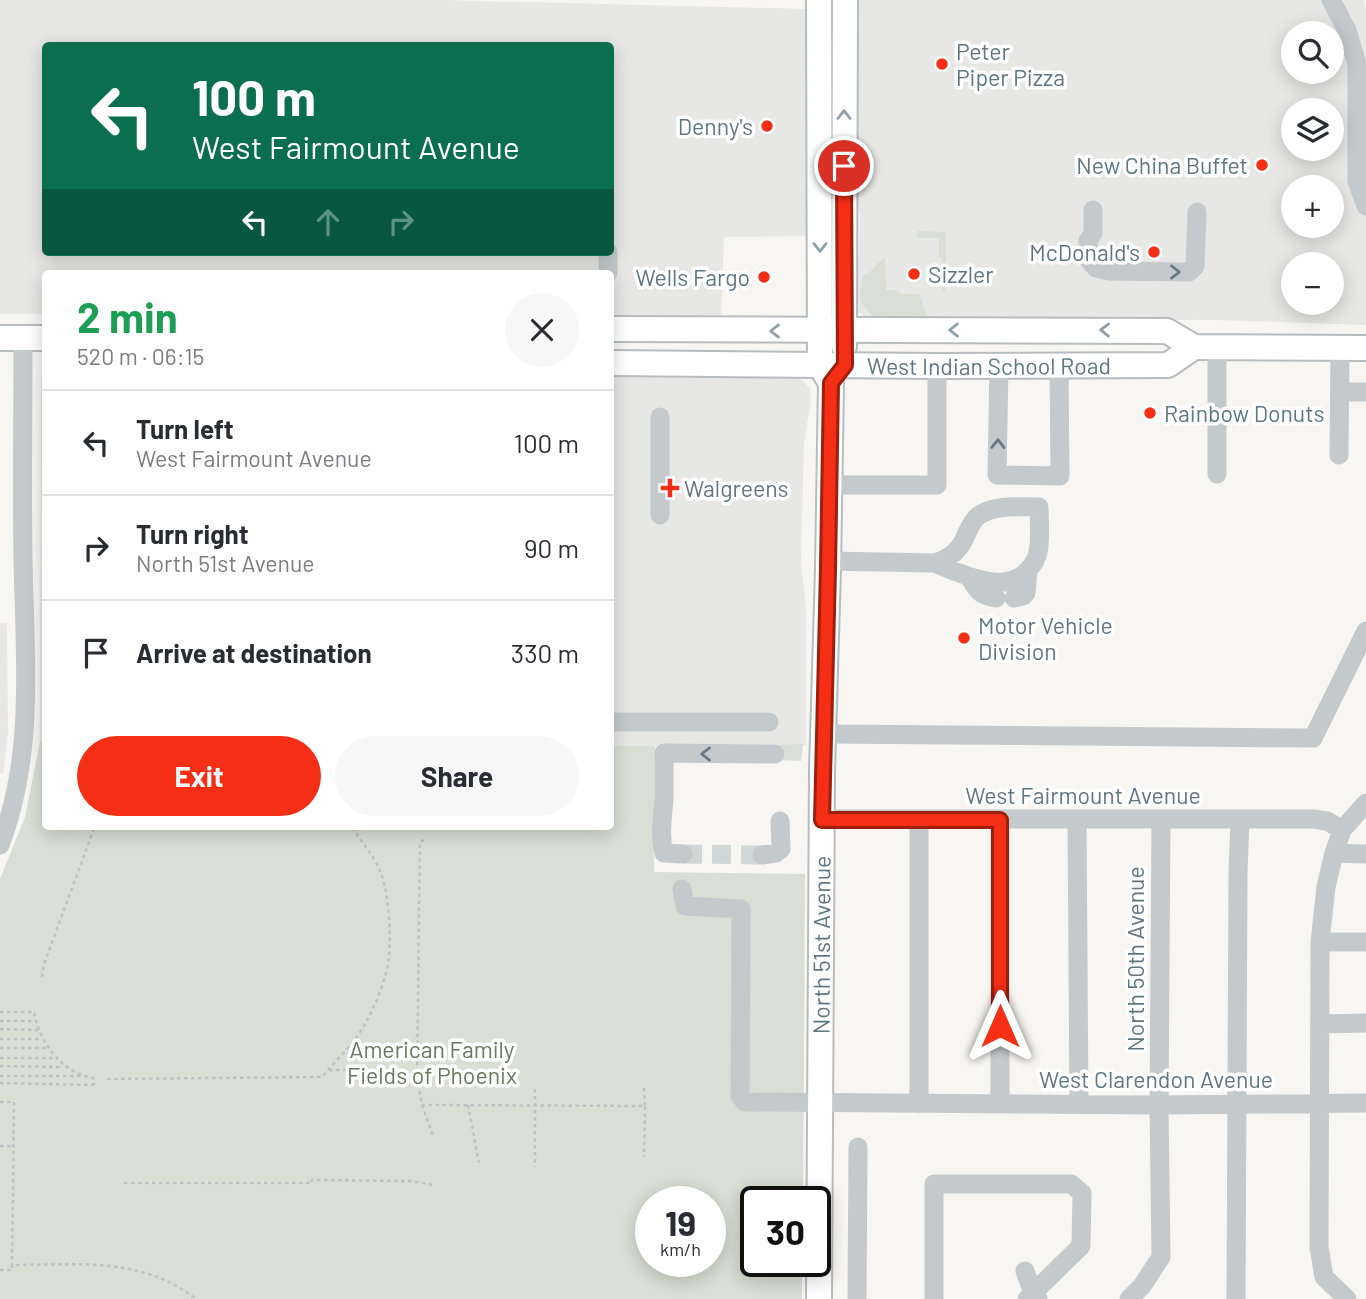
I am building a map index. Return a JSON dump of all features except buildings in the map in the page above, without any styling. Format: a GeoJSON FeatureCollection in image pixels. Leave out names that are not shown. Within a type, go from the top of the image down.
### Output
{"type":"FeatureCollection","features":[{"type":"Feature","properties":{"kind":"main road","name":"North 51st Avenue"},"geometry":{"type":"LineString","coordinates":[[819,0],[832,330],[822,820],[819,1299]]}},
{"type":"Feature","properties":{"kind":"main road","name":"North 51st Avenue"},"geometry":{"type":"LineString","coordinates":[[832,330],[845,0]]}},
{"type":"Feature","properties":{"kind":"main road","name":"West Indian School Road"},"geometry":{"type":"LineString","coordinates":[[614,329],[1167,331],[1206,347],[1366,348]]}},
{"type":"Feature","properties":{"kind":"main road","name":"West Indian School Road"},"geometry":{"type":"LineString","coordinates":[[614,363],[832,371],[937,366],[1168,365],[1206,347]]}},
{"type":"Feature","properties":{"kind":"street"},"geometry":{"type":"LineString","coordinates":[[1331,0],[1348,30],[1357,64],[1357,181],[1366,206]]}},
{"type":"Feature","properties":{"kind":"street"},"geometry":{"type":"LineString","coordinates":[[1093,210],[1093,233],[1088,240],[1089,260],[1096,268],[1109,271],[1174,273],[1189,272],[1195,266],[1197,212]]}},
{"type":"Feature","properties":{"kind":"street"},"geometry":{"type":"LineString","coordinates":[[0,845],[17,788],[25,727],[23,339]]}},
{"type":"Feature","properties":{"kind":"street"},"geometry":{"type":"LineString","coordinates":[[1206,347],[1217,474]]}},
{"type":"Feature","properties":{"kind":"street"},"geometry":{"type":"LineString","coordinates":[[1339,455],[1340,348]]}},
{"type":"Feature","properties":{"kind":"street"},"geometry":{"type":"LineString","coordinates":[[999,365],[997,475],[1060,476],[1059,365]]}},
{"type":"Feature","properties":{"kind":"street"},"geometry":{"type":"LineString","coordinates":[[829,485],[937,484],[937,366]]}},
{"type":"Feature","properties":{"kind":"street"},"geometry":{"type":"LineString","coordinates":[[1340,392],[1366,393]]}},
{"type":"Feature","properties":{"kind":"street"},"geometry":{"type":"LineString","coordinates":[[660,417],[660,515]]}},
{"type":"Feature","properties":{"kind":"street"},"geometry":{"type":"LineString","coordinates":[[828,561],[934,564],[970,577],[1011,583],[1022,577],[1038,553],[1039,507],[995,509],[978,516],[956,552],[946,560],[934,564]]}},
{"type":"Feature","properties":{"kind":"street"},"geometry":{"type":"LineString","coordinates":[[970,577],[978,592],[984,596],[1023,596],[1026,593],[1028,570]]}},
{"type":"Feature","properties":{"kind":"street"},"geometry":{"type":"LineString","coordinates":[[824,734],[1313,738],[1366,631]]}},
{"type":"Feature","properties":{"kind":"street"},"geometry":{"type":"LineString","coordinates":[[614,722],[769,722]]}},
{"type":"Feature","properties":{"kind":"street"},"geometry":{"type":"LineString","coordinates":[[683,854],[664,853],[661,843],[664,753],[775,754]]}},
{"type":"Feature","properties":{"kind":"street"},"geometry":{"type":"LineString","coordinates":[[1347,1299],[1324,1277],[1320,1247],[1320,942],[1326,887],[1334,853],[1342,830],[1366,803]]}},
{"type":"Feature","properties":{"kind":"street"},"geometry":{"type":"LineString","coordinates":[[1077,819],[1079,1104]]}},
{"type":"Feature","properties":{"kind":"street","name":"North 50th Avenue"},"geometry":{"type":"LineString","coordinates":[[1129,1299],[1142,1286],[1161,1256],[1161,819]]}},
{"type":"Feature","properties":{"kind":"street","name":"West Fairmount Avenue"},"geometry":{"type":"LineString","coordinates":[[822,820],[1312,819],[1327,821],[1342,830]]}},
{"type":"Feature","properties":{"kind":"street"},"geometry":{"type":"LineString","coordinates":[[919,820],[919,1104]]}},
{"type":"Feature","properties":{"kind":"street"},"geometry":{"type":"LineString","coordinates":[[1000,820],[1000,1104]]}},
{"type":"Feature","properties":{"kind":"street"},"geometry":{"type":"LineString","coordinates":[[1236,1299],[1240,820]]}},
{"type":"Feature","properties":{"kind":"street"},"geometry":{"type":"LineString","coordinates":[[762,855],[776,853],[780,849],[780,821]]}},
{"type":"Feature","properties":{"kind":"street"},"geometry":{"type":"LineString","coordinates":[[1334,853],[1366,854]]}},
{"type":"Feature","properties":{"kind":"street","name":"West Clarendon Avenue"},"geometry":{"type":"LineString","coordinates":[[682,890],[684,906],[741,909],[740,1096],[745,1102],[1159,1105],[1366,1103]]}},
{"type":"Feature","properties":{"kind":"street"},"geometry":{"type":"LineString","coordinates":[[1320,942],[1366,942]]}},
{"type":"Feature","properties":{"kind":"street"},"geometry":{"type":"LineString","coordinates":[[1320,1024],[1366,1023]]}},
{"type":"Feature","properties":{"kind":"street"},"geometry":{"type":"LineString","coordinates":[[857,1299],[858,1147]]}},
{"type":"Feature","properties":{"kind":"street"},"geometry":{"type":"LineString","coordinates":[[934,1299],[934,1184],[1071,1184],[1082,1193],[1081,1247],[1033,1297],[1025,1271]]}},
{"type":"Feature","properties":{"kind":"path"},"geometry":{"type":"LineString","coordinates":[[42,977],[44,964],[94,830]]}},
{"type":"Feature","properties":{"kind":"path"},"geometry":{"type":"LineString","coordinates":[[107,1079],[323,1077],[352,1044],[366,1023],[377,999],[389,959],[388,902],[382,877],[373,857],[354,830]]}},
{"type":"Feature","properties":{"kind":"path"},"geometry":{"type":"LineString","coordinates":[[425,839],[420,842],[417,1077],[422,1105],[434,1138]]}},
{"type":"Feature","properties":{"kind":"path"},"geometry":{"type":"LineString","coordinates":[[0,1012],[34,1012],[43,1040],[65,1067],[82,1076]]}},
{"type":"Feature","properties":{"kind":"path"},"geometry":{"type":"LineString","coordinates":[[0,1021],[36,1021]]}},
{"type":"Feature","properties":{"kind":"path"},"geometry":{"type":"LineString","coordinates":[[0,1029],[40,1030]]}},
{"type":"Feature","properties":{"kind":"path"},"geometry":{"type":"LineString","coordinates":[[0,1039],[43,1040]]}},
{"type":"Feature","properties":{"kind":"path"},"geometry":{"type":"LineString","coordinates":[[0,1048],[50,1048]]}},
{"type":"Feature","properties":{"kind":"path"},"geometry":{"type":"LineString","coordinates":[[0,1058],[57,1058]]}},
{"type":"Feature","properties":{"kind":"path"},"geometry":{"type":"LineString","coordinates":[[0,1066],[65,1067]]}},
{"type":"Feature","properties":{"kind":"path"},"geometry":{"type":"LineString","coordinates":[[328,1070],[362,1070],[362,1075],[417,1077]]}},
{"type":"Feature","properties":{"kind":"path"},"geometry":{"type":"LineString","coordinates":[[0,1076],[82,1076],[93,1078],[94,1085],[0,1083]]}},
{"type":"Feature","properties":{"kind":"path"},"geometry":{"type":"LineString","coordinates":[[644,1088],[644,1157]]}},
{"type":"Feature","properties":{"kind":"path"},"geometry":{"type":"LineString","coordinates":[[535,1089],[535,1167]]}},
{"type":"Feature","properties":{"kind":"path"},"geometry":{"type":"LineString","coordinates":[[0,1102],[14,1102],[12,1270],[0,1270]]}},
{"type":"Feature","properties":{"kind":"path"},"geometry":{"type":"LineString","coordinates":[[422,1105],[645,1106]]}},
{"type":"Feature","properties":{"kind":"path"},"geometry":{"type":"LineString","coordinates":[[468,1105],[479,1163]]}},
{"type":"Feature","properties":{"kind":"path"},"geometry":{"type":"LineString","coordinates":[[0,1146],[13,1146]]}},
{"type":"Feature","properties":{"kind":"path"},"geometry":{"type":"LineString","coordinates":[[124,1183],[312,1183],[312,1180],[411,1181],[434,1185]]}},
{"type":"Feature","properties":{"kind":"path"},"geometry":{"type":"LineString","coordinates":[[12,1265],[115,1265],[166,1280],[196,1299]]}},
{"type":"Feature","properties":{"kind":"shaded area"},"geometry":{"type":"Polygon","coordinates":[[[0,0],[442,0],[808,9],[809,236],[724,237],[721,320],[614,319],[614,270],[42,270],[42,314],[0,314],[0,0]]]}},
{"type":"Feature","properties":{"kind":"shaded area"},"geometry":{"type":"Polygon","coordinates":[[[855,0],[1363,0],[1366,7],[1366,325],[1216,320],[866,317],[854,307],[853,300],[859,254],[860,216],[854,189],[855,0]]]}},
{"type":"Feature","properties":{"kind":"shaded area"},"geometry":{"type":"Polygon","coordinates":[[[614,374],[794,376],[810,388],[811,401],[804,442],[801,561],[806,608],[806,745],[614,746],[614,374]]]}},
{"type":"Feature","properties":{"kind":"shaded area"},"geometry":{"type":"Polygon","coordinates":[[[42,376],[40,742],[41,378],[42,376]]]}},
{"type":"Feature","properties":{"kind":"shaded area"},"geometry":{"type":"Polygon","coordinates":[[[0,623],[7,623],[8,734],[3,774],[0,774],[0,623]]]}},
{"type":"Feature","properties":{"kind":"green space"},"geometry":{"type":"Polygon","coordinates":[[[917,231],[946,232],[945,291],[942,291],[939,238],[917,238],[917,231]]]}},
{"type":"Feature","properties":{"kind":"green space"},"geometry":{"type":"Polygon","coordinates":[[[885,258],[886,290],[896,290],[901,294],[919,294],[927,316],[873,316],[863,306],[860,293],[863,274],[867,275],[885,258]]]}},
{"type":"Feature","properties":{"kind":"green space","name":"American Family Fields of Phoenix"},"geometry":{"type":"Polygon","coordinates":[[[40,742],[42,830],[614,830],[614,746],[655,746],[654,872],[805,874],[803,1186],[740,1186],[740,1277],[802,1277],[802,1299],[0,1299],[0,879],[25,817],[40,742]]]}},
{"type":"Feature","properties":{"kind":"green space"},"geometry":{"type":"Polygon","coordinates":[[[803,744],[801,761],[777,760],[777,745],[803,744]]]}},
{"type":"Feature","properties":{"kind":"tunnel"},"geometry":{"type":"LineString","coordinates":[[683,854],[762,855]]}},
{"type":"Feature","properties":{"kind":"place","name":"Peter Piper Pizza"},"geometry":{"type":"Point","coordinates":[942,64]}},
{"type":"Feature","properties":{"kind":"place","name":"Denny's"},"geometry":{"type":"Point","coordinates":[767,126]}},
{"type":"Feature","properties":{"kind":"place","name":"New China Buffet"},"geometry":{"type":"Point","coordinates":[1262,165]}},
{"type":"Feature","properties":{"kind":"place","name":"McDonald's"},"geometry":{"type":"Point","coordinates":[1154,252]}},
{"type":"Feature","properties":{"kind":"place","name":"Sizzler"},"geometry":{"type":"Point","coordinates":[914,274]}},
{"type":"Feature","properties":{"kind":"place","name":"Wells Fargo"},"geometry":{"type":"Point","coordinates":[764,277]}},
{"type":"Feature","properties":{"kind":"place","name":"Rainbow Donuts"},"geometry":{"type":"Point","coordinates":[1150,413]}},
{"type":"Feature","properties":{"kind":"place","name":"Walgreens"},"geometry":{"type":"Point","coordinates":[670,488]}},
{"type":"Feature","properties":{"kind":"place","name":"Motor Vehicle Division"},"geometry":{"type":"Point","coordinates":[964,638]}},
{"type":"Feature","properties":{"kind":"route"},"geometry":{"type":"LineString","coordinates":[[844,166],[845,365],[831,383],[822,820],[1000,820],[1000,1026]]}}]}
